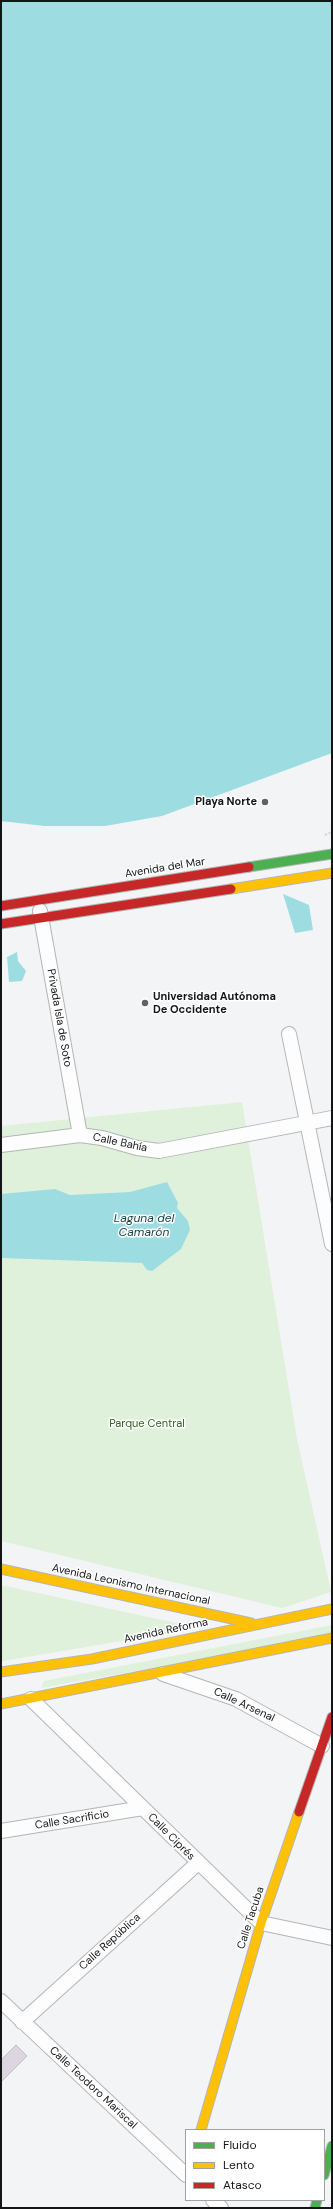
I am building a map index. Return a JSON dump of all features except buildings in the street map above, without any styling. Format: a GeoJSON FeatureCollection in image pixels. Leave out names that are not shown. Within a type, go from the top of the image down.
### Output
{"type":"FeatureCollection","features":[{"type":"Feature","properties":{"kind":"street","name":"Avenida del Mar"},"geometry":{"type":"LineString","coordinates":[[1,906],[332,854]]}},
{"type":"Feature","properties":{"kind":"street"},"geometry":{"type":"LineString","coordinates":[[1,924],[332,873]]}},
{"type":"Feature","properties":{"kind":"street","name":"Privada Isla de Soto"},"geometry":{"type":"LineString","coordinates":[[38,900],[80,1135]]}},
{"type":"Feature","properties":{"kind":"street"},"geometry":{"type":"LineString","coordinates":[[289,1034],[332,1244]]}},
{"type":"Feature","properties":{"kind":"street","name":"Calle Bahía"},"geometry":{"type":"LineString","coordinates":[[1,1145],[80,1135],[102,1138],[137,1148],[159,1151],[332,1118]]}},
{"type":"Feature","properties":{"kind":"street","name":"Avenida Leonismo Internacional"},"geometry":{"type":"LineString","coordinates":[[1,1569],[257,1624]]}},
{"type":"Feature","properties":{"kind":"street","name":"Avenida Reforma"},"geometry":{"type":"LineString","coordinates":[[2,1671],[92,1658],[332,1609]]}},
{"type":"Feature","properties":{"kind":"street"},"geometry":{"type":"LineString","coordinates":[[1,1704],[162,1674],[332,1638]]}},
{"type":"Feature","properties":{"kind":"street","name":"Avenida Reforma"},"geometry":{"type":"LineString","coordinates":[[2,1671],[31,1699]]}},
{"type":"Feature","properties":{"kind":"street","name":"Calle Arsenal"},"geometry":{"type":"LineString","coordinates":[[162,1674],[236,1698],[322,1746]]}},
{"type":"Feature","properties":{"kind":"street","name":"Calle Ciprés"},"geometry":{"type":"LineString","coordinates":[[31,1699],[261,1923]]}},
{"type":"Feature","properties":{"kind":"street","name":"Calle Tacuba"},"geometry":{"type":"LineString","coordinates":[[201,2129],[261,1923],[332,1717]]}},
{"type":"Feature","properties":{"kind":"street","name":"Calle Sacrificio"},"geometry":{"type":"LineString","coordinates":[[1,1831],[143,1808]]}},
{"type":"Feature","properties":{"kind":"street","name":"Calle República"},"geometry":{"type":"LineString","coordinates":[[22,2022],[198,1863]]}},
{"type":"Feature","properties":{"kind":"street"},"geometry":{"type":"LineString","coordinates":[[261,1923],[332,1938]]}},
{"type":"Feature","properties":{"kind":"street","name":"Calle Teodoro Mariscal"},"geometry":{"type":"LineString","coordinates":[[1,2002],[185,2174]]}},
{"type":"Feature","properties":{"kind":"street"},"geometry":{"type":"LineString","coordinates":[[325,2171],[332,2146]]}},
{"type":"Feature","properties":{"kind":"street"},"geometry":{"type":"LineString","coordinates":[[213,2201],[221,2208]]}},
{"type":"Feature","properties":{"kind":"green space","name":"Parque Central"},"geometry":{"type":"Polygon","coordinates":[[[242,1102],[297,1439],[331,1592],[282,1608],[1,1541],[1,1126],[242,1102]]]}},
{"type":"Feature","properties":{"kind":"green space"},"geometry":{"type":"Polygon","coordinates":[[[1,1585],[199,1628],[3,1661],[1,1659],[1,1585]]]}},
{"type":"Feature","properties":{"kind":"green space"},"geometry":{"type":"Polygon","coordinates":[[[332,1625],[332,1636],[41,1688],[44,1681],[332,1625]]]}},
{"type":"Feature","properties":{"kind":"water"},"geometry":{"type":"Polygon","coordinates":[[[1,1],[332,1],[332,753],[162,816],[105,826],[44,826],[1,821],[1,1]]]}},
{"type":"Feature","properties":{"kind":"water"},"geometry":{"type":"Polygon","coordinates":[[[283,894],[309,905],[313,930],[295,933],[283,894]]]}},
{"type":"Feature","properties":{"kind":"water"},"geometry":{"type":"Polygon","coordinates":[[[17,952],[18,961],[26,971],[22,981],[9,982],[7,957],[17,952]]]}},
{"type":"Feature","properties":{"kind":"water","name":"Laguna del Camarón"},"geometry":{"type":"Polygon","coordinates":[[[167,1182],[178,1203],[177,1208],[188,1221],[190,1230],[181,1249],[152,1271],[147,1270],[142,1263],[1,1258],[1,1194],[55,1189],[70,1195],[130,1192],[167,1182]]]}},
{"type":"Feature","properties":{"kind":"traffic: fast"},"geometry":{"type":"LineString","coordinates":[[249,867],[332,854]]}},
{"type":"Feature","properties":{"kind":"traffic: fast"},"geometry":{"type":"LineString","coordinates":[[325,2171],[332,2146]]}},
{"type":"Feature","properties":{"kind":"traffic: fast"},"geometry":{"type":"LineString","coordinates":[[315,2208],[317,2201]]}},
{"type":"Feature","properties":{"kind":"traffic: slow"},"geometry":{"type":"LineString","coordinates":[[231,889],[332,873]]}},
{"type":"Feature","properties":{"kind":"traffic: slow"},"geometry":{"type":"LineString","coordinates":[[1,1569],[251,1623]]}},
{"type":"Feature","properties":{"kind":"traffic: slow"},"geometry":{"type":"LineString","coordinates":[[1,1672],[92,1659],[332,1609]]}},
{"type":"Feature","properties":{"kind":"traffic: slow"},"geometry":{"type":"LineString","coordinates":[[1,1704],[332,1638]]}},
{"type":"Feature","properties":{"kind":"traffic: slow"},"geometry":{"type":"LineString","coordinates":[[201,2129],[261,1923],[299,1812]]}},
{"type":"Feature","properties":{"kind":"traffic: jam"},"geometry":{"type":"LineString","coordinates":[[1,906],[249,867]]}},
{"type":"Feature","properties":{"kind":"traffic: jam"},"geometry":{"type":"LineString","coordinates":[[1,924],[231,889]]}},
{"type":"Feature","properties":{"kind":"traffic: jam"},"geometry":{"type":"LineString","coordinates":[[299,1812],[332,1717]]}},
{"type":"Feature","properties":{"kind":"place","name":"Playa Norte"},"geometry":{"type":"Point","coordinates":[265,802]}},
{"type":"Feature","properties":{"kind":"place","name":"Universidad Autónoma De Occidente"},"geometry":{"type":"Point","coordinates":[145,1003]}}]}
